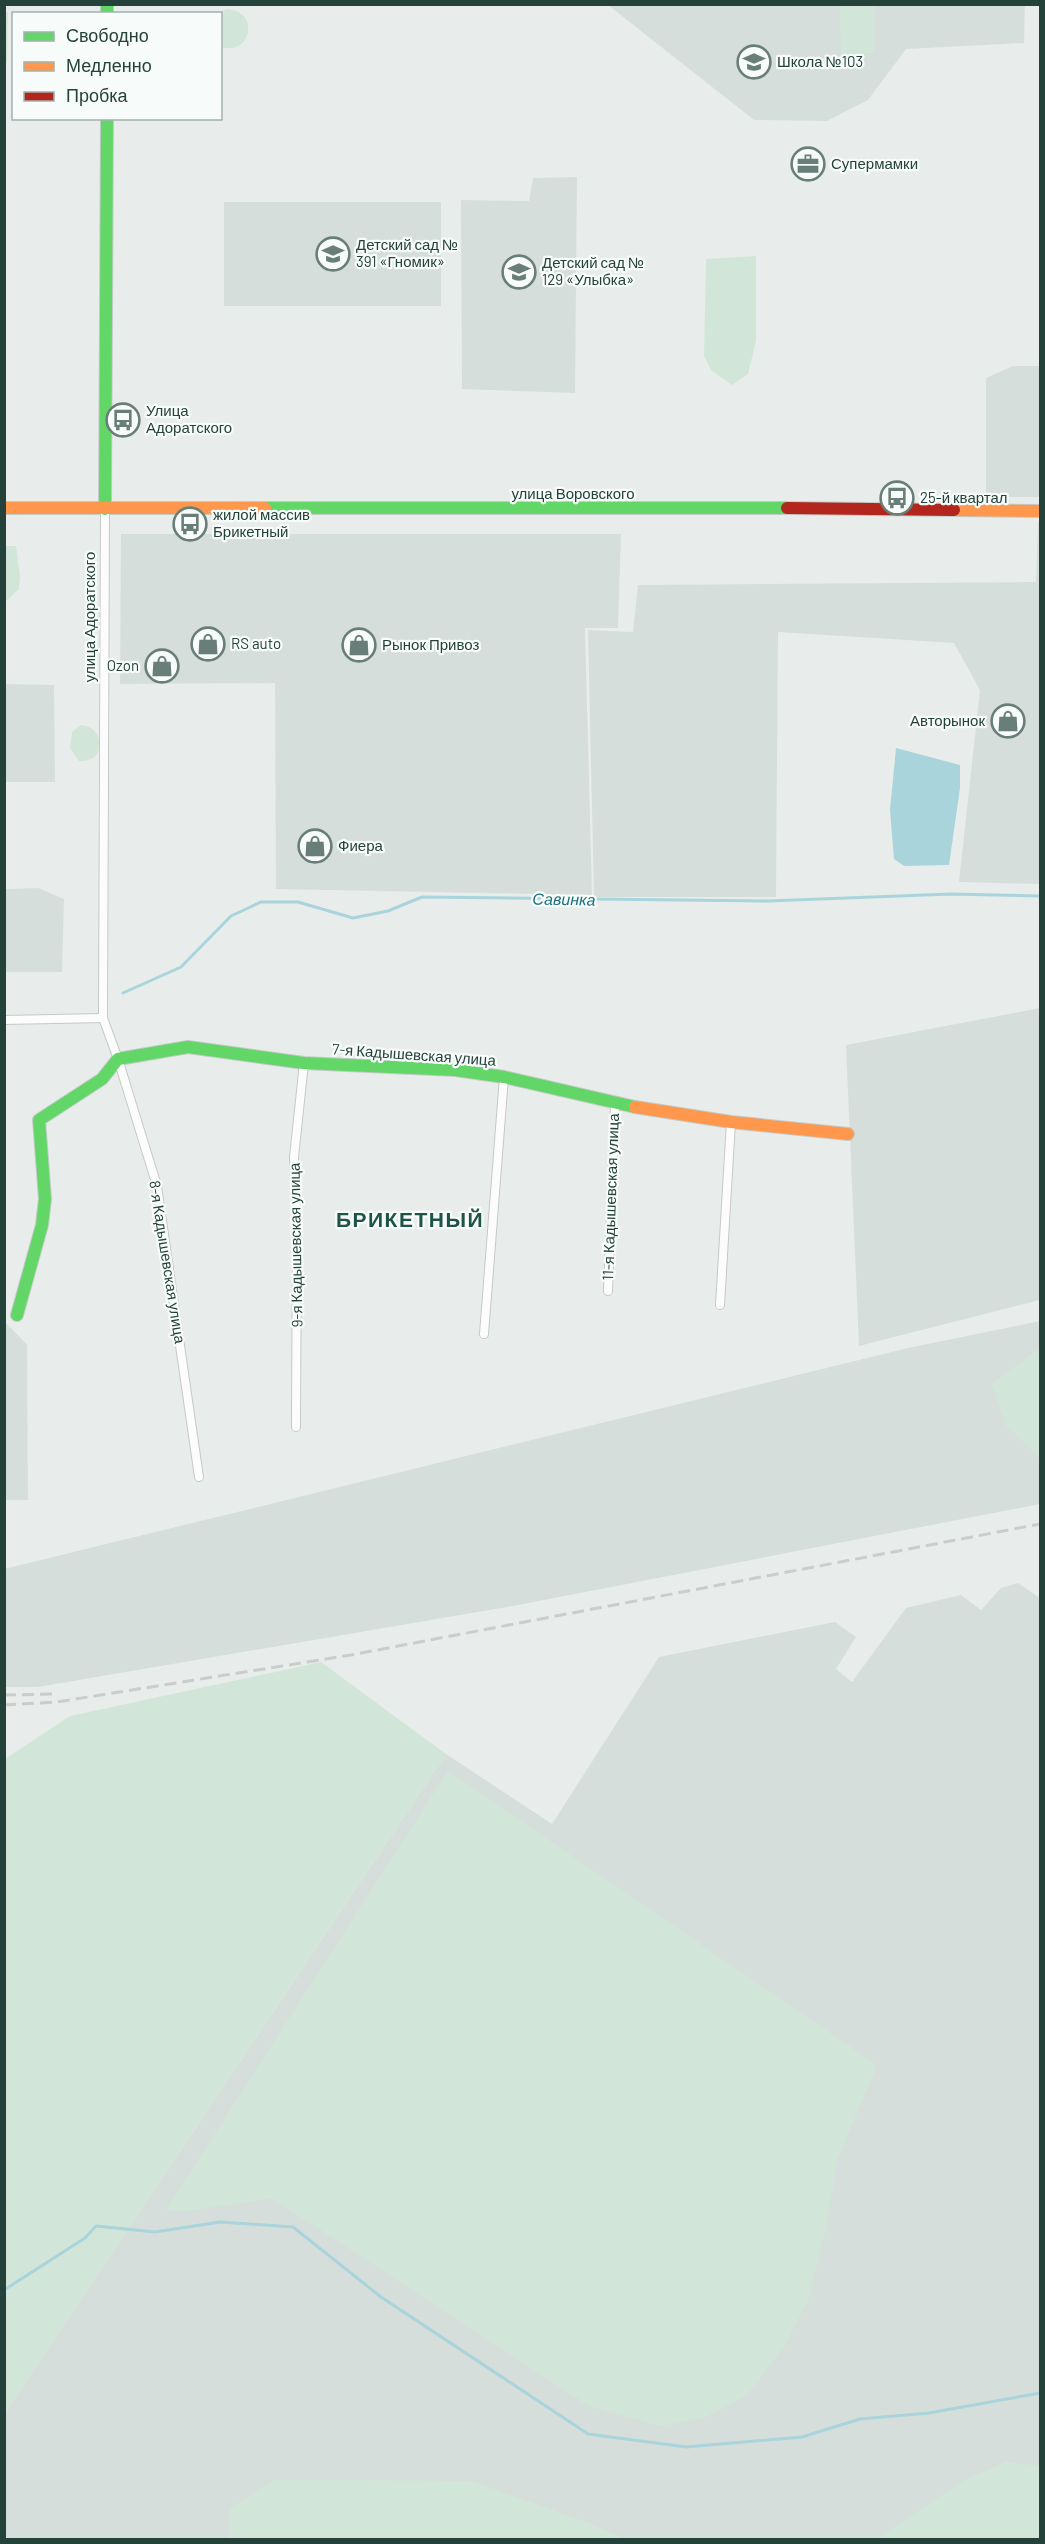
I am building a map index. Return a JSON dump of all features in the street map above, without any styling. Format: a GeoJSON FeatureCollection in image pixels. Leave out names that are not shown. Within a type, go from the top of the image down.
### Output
{"type":"FeatureCollection","features":[{"type":"Feature","properties":{"kind":"street","name":"улица Адоратского"},"geometry":{"type":"LineString","coordinates":[[103,1018],[107,120]]}},
{"type":"Feature","properties":{"kind":"street","name":"улица Воровского"},"geometry":{"type":"LineString","coordinates":[[4,508],[827,508],[1041,511]]}},
{"type":"Feature","properties":{"kind":"street"},"geometry":{"type":"LineString","coordinates":[[4,1020],[103,1018]]}},
{"type":"Feature","properties":{"kind":"street","name":"8-я Кадышевская улица"},"geometry":{"type":"LineString","coordinates":[[103,1018],[157,1186],[199,1477]]}},
{"type":"Feature","properties":{"kind":"street","name":"7-я Кадышевская улица"},"geometry":{"type":"LineString","coordinates":[[118,1059],[188,1047],[304,1063],[455,1070],[504,1077],[615,1104],[731,1122],[848,1134]]}},
{"type":"Feature","properties":{"kind":"street"},"geometry":{"type":"LineString","coordinates":[[17,1315],[42,1225],[45,1199],[39,1120],[102,1079],[118,1059]]}},
{"type":"Feature","properties":{"kind":"street","name":"9-я Кадышевская улица"},"geometry":{"type":"LineString","coordinates":[[296,1426],[297,1222],[294,1157],[304,1063]]}},
{"type":"Feature","properties":{"kind":"street"},"geometry":{"type":"LineString","coordinates":[[484,1334],[504,1077]]}},
{"type":"Feature","properties":{"kind":"street","name":"11-я Кадышевская улица"},"geometry":{"type":"LineString","coordinates":[[608,1291],[615,1104]]}},
{"type":"Feature","properties":{"kind":"street"},"geometry":{"type":"LineString","coordinates":[[720,1305],[731,1122]]}},
{"type":"Feature","properties":{"kind":"shaded area"},"geometry":{"type":"Polygon","coordinates":[[[608,5],[1025,5],[1024,43],[906,49],[868,100],[827,121],[754,120],[608,5]]]}},
{"type":"Feature","properties":{"kind":"shaded area","name":"Детский сад № 129 «Улыбка»"},"geometry":{"type":"Polygon","coordinates":[[[577,177],[575,393],[462,389],[461,200],[529,201],[533,178],[577,177]]]}},
{"type":"Feature","properties":{"kind":"shaded area","name":"Детский сад № 391 «Гномик»"},"geometry":{"type":"Polygon","coordinates":[[[224,202],[441,202],[441,306],[224,306],[224,202]]]}},
{"type":"Feature","properties":{"kind":"shaded area"},"geometry":{"type":"Polygon","coordinates":[[[1013,366],[1040,366],[1040,497],[986,497],[986,378],[1013,366]]]}},
{"type":"Feature","properties":{"kind":"shaded area"},"geometry":{"type":"Polygon","coordinates":[[[1038,522],[1040,522],[1040,884],[959,882],[980,690],[954,643],[778,632],[776,897],[594,897],[588,630],[633,632],[638,585],[1036,582],[1038,522]]]}},
{"type":"Feature","properties":{"kind":"shaded area"},"geometry":{"type":"Polygon","coordinates":[[[121,534],[621,534],[618,628],[585,628],[592,895],[276,889],[275,683],[120,684],[121,534]]]}},
{"type":"Feature","properties":{"kind":"shaded area"},"geometry":{"type":"Polygon","coordinates":[[[5,684],[54,685],[55,782],[5,782],[5,684]]]}},
{"type":"Feature","properties":{"kind":"shaded area"},"geometry":{"type":"Polygon","coordinates":[[[38,888],[64,899],[62,972],[5,972],[5,889],[38,888]]]}},
{"type":"Feature","properties":{"kind":"shaded area"},"geometry":{"type":"Polygon","coordinates":[[[1040,1008],[1040,1300],[859,1346],[846,1045],[1040,1008]]]}},
{"type":"Feature","properties":{"kind":"shaded area"},"geometry":{"type":"Polygon","coordinates":[[[1040,1321],[1040,1504],[513,1606],[38,1687],[5,1687],[4,1569],[908,1348],[1040,1321]]]}},
{"type":"Feature","properties":{"kind":"shaded area"},"geometry":{"type":"Polygon","coordinates":[[[5,1322],[27,1345],[28,1500],[5,1500],[5,1322]]]}},
{"type":"Feature","properties":{"kind":"shaded area"},"geometry":{"type":"Polygon","coordinates":[[[1018,1583],[1040,1598],[1040,2539],[5,2540],[5,2413],[446,1754],[552,1824],[659,1657],[835,1622],[856,1637],[836,1669],[852,1682],[906,1608],[961,1595],[981,1610],[1001,1588],[1018,1583]]]}},
{"type":"Feature","properties":{"kind":"green space"},"geometry":{"type":"Polygon","coordinates":[[[840,5],[874,5],[874,53],[841,53],[840,5]]]}},
{"type":"Feature","properties":{"kind":"green space"},"geometry":{"type":"Polygon","coordinates":[[[227,9],[244,17],[248,24],[248,32],[240,45],[232,48],[222,47],[222,12],[219,12],[227,9]]]}},
{"type":"Feature","properties":{"kind":"green space"},"geometry":{"type":"Polygon","coordinates":[[[4,10],[8,13],[7,62],[5,62],[4,10]]]}},
{"type":"Feature","properties":{"kind":"green space"},"geometry":{"type":"Polygon","coordinates":[[[756,256],[756,341],[748,374],[732,385],[711,370],[704,356],[706,259],[756,256]]]}},
{"type":"Feature","properties":{"kind":"green space"},"geometry":{"type":"Polygon","coordinates":[[[4,546],[16,546],[20,576],[19,589],[5,602],[4,546]]]}},
{"type":"Feature","properties":{"kind":"green space"},"geometry":{"type":"Polygon","coordinates":[[[81,725],[95,732],[100,744],[95,756],[79,761],[70,748],[72,732],[81,725]]]}},
{"type":"Feature","properties":{"kind":"green space"},"geometry":{"type":"Polygon","coordinates":[[[1040,1348],[1040,1458],[1006,1425],[992,1384],[1040,1348]]]}},
{"type":"Feature","properties":{"kind":"green space"},"geometry":{"type":"Polygon","coordinates":[[[321,1662],[446,1754],[5,2413],[5,1759],[70,1716],[321,1662]]]}},
{"type":"Feature","properties":{"kind":"green space"},"geometry":{"type":"Polygon","coordinates":[[[448,1771],[875,2064],[875,2070],[837,2161],[825,2232],[808,2300],[785,2345],[747,2395],[706,2417],[661,2426],[589,2406],[272,2198],[187,2211],[166,2210],[448,1771]]]}},
{"type":"Feature","properties":{"kind":"green space"},"geometry":{"type":"Polygon","coordinates":[[[1006,2462],[1040,2466],[1040,2539],[877,2539],[963,2481],[1006,2462]]]}},
{"type":"Feature","properties":{"kind":"green space"},"geometry":{"type":"Polygon","coordinates":[[[275,2480],[471,2481],[591,2524],[625,2539],[229,2539],[229,2509],[275,2480]]]}},
{"type":"Feature","properties":{"kind":"water"},"geometry":{"type":"Polygon","coordinates":[[[896,748],[960,765],[960,788],[949,865],[904,866],[894,859],[890,810],[896,748]]]}},
{"type":"Feature","properties":{"kind":"waterway","name":"Савинка"},"geometry":{"type":"LineString","coordinates":[[123,993],[181,967],[231,916],[261,902],[298,902],[353,918],[388,911],[422,897],[768,901],[951,894],[1040,896]]}},
{"type":"Feature","properties":{"kind":"waterway"},"geometry":{"type":"LineString","coordinates":[[4,2290],[85,2238],[96,2226],[155,2232],[220,2222],[293,2227],[381,2297],[588,2434],[686,2447],[802,2437],[860,2419],[929,2413],[1040,2393]]}},
{"type":"Feature","properties":{"kind":"railway"},"geometry":{"type":"LineString","coordinates":[[4,1705],[57,1702],[351,1655],[1040,1524]]}},
{"type":"Feature","properties":{"kind":"railway"},"geometry":{"type":"LineString","coordinates":[[4,1695],[54,1694]]}},
{"type":"Feature","properties":{"kind":"traffic: fast"},"geometry":{"type":"LineString","coordinates":[[107,4],[107,12]]}},
{"type":"Feature","properties":{"kind":"traffic: fast"},"geometry":{"type":"LineString","coordinates":[[105,509],[107,120]]}},
{"type":"Feature","properties":{"kind":"traffic: fast"},"geometry":{"type":"LineString","coordinates":[[265,508],[787,508]]}},
{"type":"Feature","properties":{"kind":"traffic: fast"},"geometry":{"type":"LineString","coordinates":[[17,1315],[42,1225],[45,1199],[39,1120],[102,1079],[118,1059],[188,1047],[304,1063],[455,1070],[504,1077],[635,1107]]}},
{"type":"Feature","properties":{"kind":"traffic: slow"},"geometry":{"type":"LineString","coordinates":[[4,508],[265,508]]}},
{"type":"Feature","properties":{"kind":"traffic: slow"},"geometry":{"type":"LineString","coordinates":[[954,510],[1040,511]]}},
{"type":"Feature","properties":{"kind":"traffic: slow"},"geometry":{"type":"LineString","coordinates":[[635,1107],[731,1122],[848,1134]]}},
{"type":"Feature","properties":{"kind":"traffic: jam"},"geometry":{"type":"LineString","coordinates":[[787,508],[954,510]]}},
{"type":"Feature","properties":{"kind":"place","name":"Школа №103"},"geometry":{"type":"Point","coordinates":[754,62]}},
{"type":"Feature","properties":{"kind":"place","name":"Супермамки"},"geometry":{"type":"Point","coordinates":[808,164]}},
{"type":"Feature","properties":{"kind":"place","name":"Детский сад № 391 «Гномик»"},"geometry":{"type":"Point","coordinates":[333,254]}},
{"type":"Feature","properties":{"kind":"place","name":"Детский сад № 129 «Улыбка»"},"geometry":{"type":"Point","coordinates":[519,272]}},
{"type":"Feature","properties":{"kind":"place","name":"Улица Адоратского"},"geometry":{"type":"Point","coordinates":[123,420]}},
{"type":"Feature","properties":{"kind":"place","name":"25-й квартал"},"geometry":{"type":"Point","coordinates":[897,498]}},
{"type":"Feature","properties":{"kind":"place","name":"жилой массив Брикетный"},"geometry":{"type":"Point","coordinates":[190,524]}},
{"type":"Feature","properties":{"kind":"place","name":"RS auto"},"geometry":{"type":"Point","coordinates":[208,644]}},
{"type":"Feature","properties":{"kind":"place","name":"Рынок Привоз"},"geometry":{"type":"Point","coordinates":[359,645]}},
{"type":"Feature","properties":{"kind":"place","name":"Ozon"},"geometry":{"type":"Point","coordinates":[162,666]}},
{"type":"Feature","properties":{"kind":"place","name":"Авторынок"},"geometry":{"type":"Point","coordinates":[1008,721]}},
{"type":"Feature","properties":{"kind":"place","name":"Фиера"},"geometry":{"type":"Point","coordinates":[315,846]}},
{"type":"Feature","properties":{"kind":"district","name":"БРИКЕТНЫЙ"},"geometry":{"type":"Point","coordinates":[410,1220]}}]}
